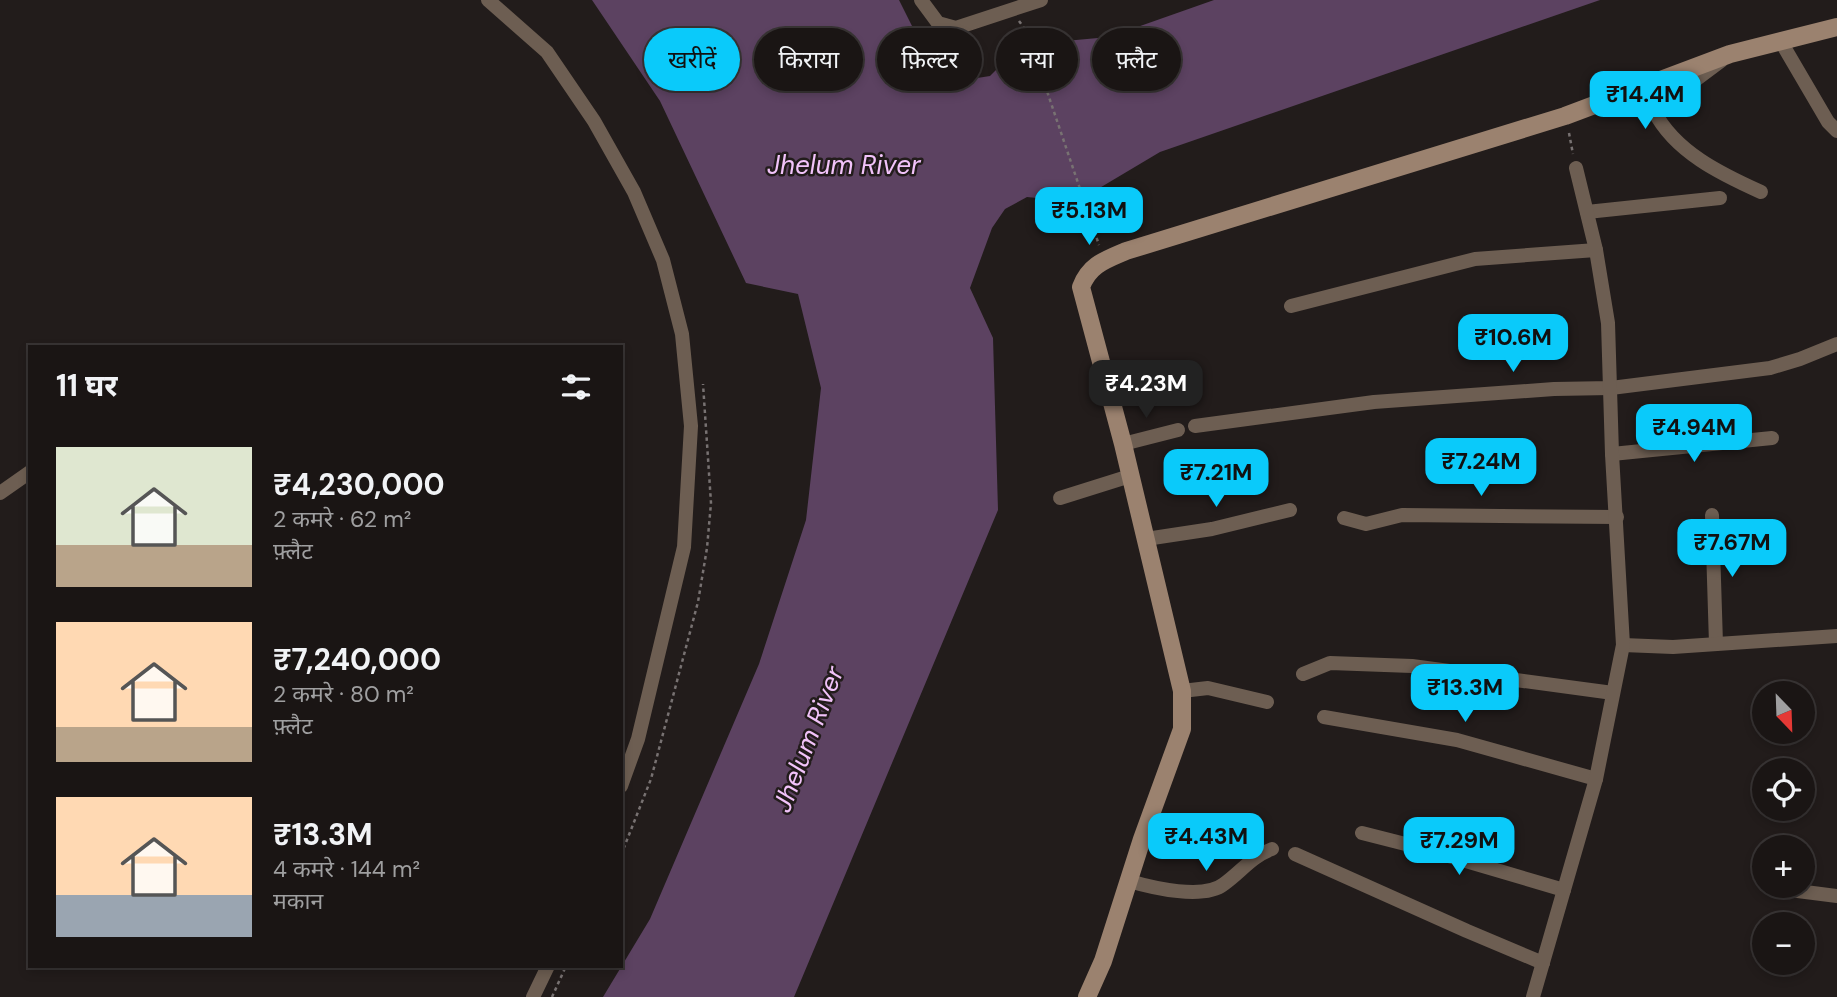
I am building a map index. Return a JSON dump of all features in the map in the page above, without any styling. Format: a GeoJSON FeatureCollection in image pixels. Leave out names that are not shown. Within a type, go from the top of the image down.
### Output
{"type":"FeatureCollection","features":[{"type":"Feature","properties":{"kind":"main road"},"geometry":{"type":"LineString","coordinates":[[1087,997],[1103,961],[1142,839],[1182,729],[1182,691],[1123,444],[1081,287],[1086,273],[1105,260],[1126,251],[1565,116],[1731,54],[1837,27]]}},
{"type":"Feature","properties":{"kind":"street"},"geometry":{"type":"LineString","coordinates":[[488,0],[547,52],[594,121],[634,192],[663,260],[682,334],[691,426],[684,547],[638,739],[623,780]]}},
{"type":"Feature","properties":{"kind":"street"},"geometry":{"type":"LineString","coordinates":[[921,0],[938,23],[956,28],[1041,0]]}},
{"type":"Feature","properties":{"kind":"street"},"geometry":{"type":"LineString","coordinates":[[1780,40],[1828,122],[1837,131]]}},
{"type":"Feature","properties":{"kind":"street"},"geometry":{"type":"LineString","coordinates":[[1731,54],[1654,111],[1687,152],[1761,192]]}},
{"type":"Feature","properties":{"kind":"street"},"geometry":{"type":"LineString","coordinates":[[1533,997],[1596,779],[1623,645],[1612,454],[1608,323],[1597,250],[1576,168]]}},
{"type":"Feature","properties":{"kind":"street"},"geometry":{"type":"LineString","coordinates":[[1587,212],[1720,198]]}},
{"type":"Feature","properties":{"kind":"street"},"geometry":{"type":"LineString","coordinates":[[1291,306],[1475,259],[1597,250]]}},
{"type":"Feature","properties":{"kind":"street"},"geometry":{"type":"LineString","coordinates":[[1195,426],[1374,402],[1555,389],[1611,388],[1770,368],[1837,344]]}},
{"type":"Feature","properties":{"kind":"street"},"geometry":{"type":"LineString","coordinates":[[1123,444],[1178,430]]}},
{"type":"Feature","properties":{"kind":"street"},"geometry":{"type":"LineString","coordinates":[[1612,454],[1772,439]]}},
{"type":"Feature","properties":{"kind":"street"},"geometry":{"type":"LineString","coordinates":[[0,493],[28,473]]}},
{"type":"Feature","properties":{"kind":"street"},"geometry":{"type":"LineString","coordinates":[[1060,498],[1130,476]]}},
{"type":"Feature","properties":{"kind":"street"},"geometry":{"type":"LineString","coordinates":[[1146,539],[1212,529],[1290,510]]}},
{"type":"Feature","properties":{"kind":"street"},"geometry":{"type":"LineString","coordinates":[[1344,518],[1366,524],[1402,515],[1617,517]]}},
{"type":"Feature","properties":{"kind":"street"},"geometry":{"type":"LineString","coordinates":[[1712,515],[1716,644]]}},
{"type":"Feature","properties":{"kind":"street"},"geometry":{"type":"LineString","coordinates":[[1623,645],[1673,646],[1837,636]]}},
{"type":"Feature","properties":{"kind":"street"},"geometry":{"type":"LineString","coordinates":[[1303,674],[1330,663],[1412,666],[1613,693]]}},
{"type":"Feature","properties":{"kind":"street"},"geometry":{"type":"LineString","coordinates":[[1182,691],[1208,688],[1267,702]]}},
{"type":"Feature","properties":{"kind":"street"},"geometry":{"type":"LineString","coordinates":[[1324,717],[1457,740],[1596,779]]}},
{"type":"Feature","properties":{"kind":"street"},"geometry":{"type":"LineString","coordinates":[[1362,833],[1564,890]]}},
{"type":"Feature","properties":{"kind":"street"},"geometry":{"type":"LineString","coordinates":[[1129,881],[1157,888],[1210,891],[1226,883],[1255,857],[1272,849]]}},
{"type":"Feature","properties":{"kind":"street"},"geometry":{"type":"LineString","coordinates":[[1294,854],[1544,963]]}},
{"type":"Feature","properties":{"kind":"street"},"geometry":{"type":"LineString","coordinates":[[1815,893],[1837,896]]}},
{"type":"Feature","properties":{"kind":"street"},"geometry":{"type":"LineString","coordinates":[[533,997],[547,968]]}},
{"type":"Feature","properties":{"kind":"path"},"geometry":{"type":"LineString","coordinates":[[1047,91],[1096,236]]}},
{"type":"Feature","properties":{"kind":"path"},"geometry":{"type":"LineString","coordinates":[[1565,116],[1576,168]]}},
{"type":"Feature","properties":{"kind":"path"},"geometry":{"type":"LineString","coordinates":[[623,850],[651,779],[698,602],[707,548],[711,503],[710,471],[701,373]]}},
{"type":"Feature","properties":{"kind":"path"},"geometry":{"type":"LineString","coordinates":[[552,997],[565,968]]}},
{"type":"Feature","properties":{"kind":"water","name":"Jhelum River"},"geometry":{"type":"Polygon","coordinates":[[[592,0],[899,0],[913,28],[877,28],[877,91],[982,91],[982,77],[990,76],[996,70],[996,91],[1078,91],[1078,40],[1092,39],[1092,91],[1181,91],[1181,28],[1135,28],[1214,0],[1600,0],[1160,152],[1076,202],[1027,197],[1005,209],[992,228],[970,288],[993,338],[998,510],[794,997],[603,997],[623,968],[650,919],[759,664],[806,520],[821,388],[798,294],[746,283],[653,91],[740,91],[740,28],[644,28],[644,77],[592,0]]]}}]}
